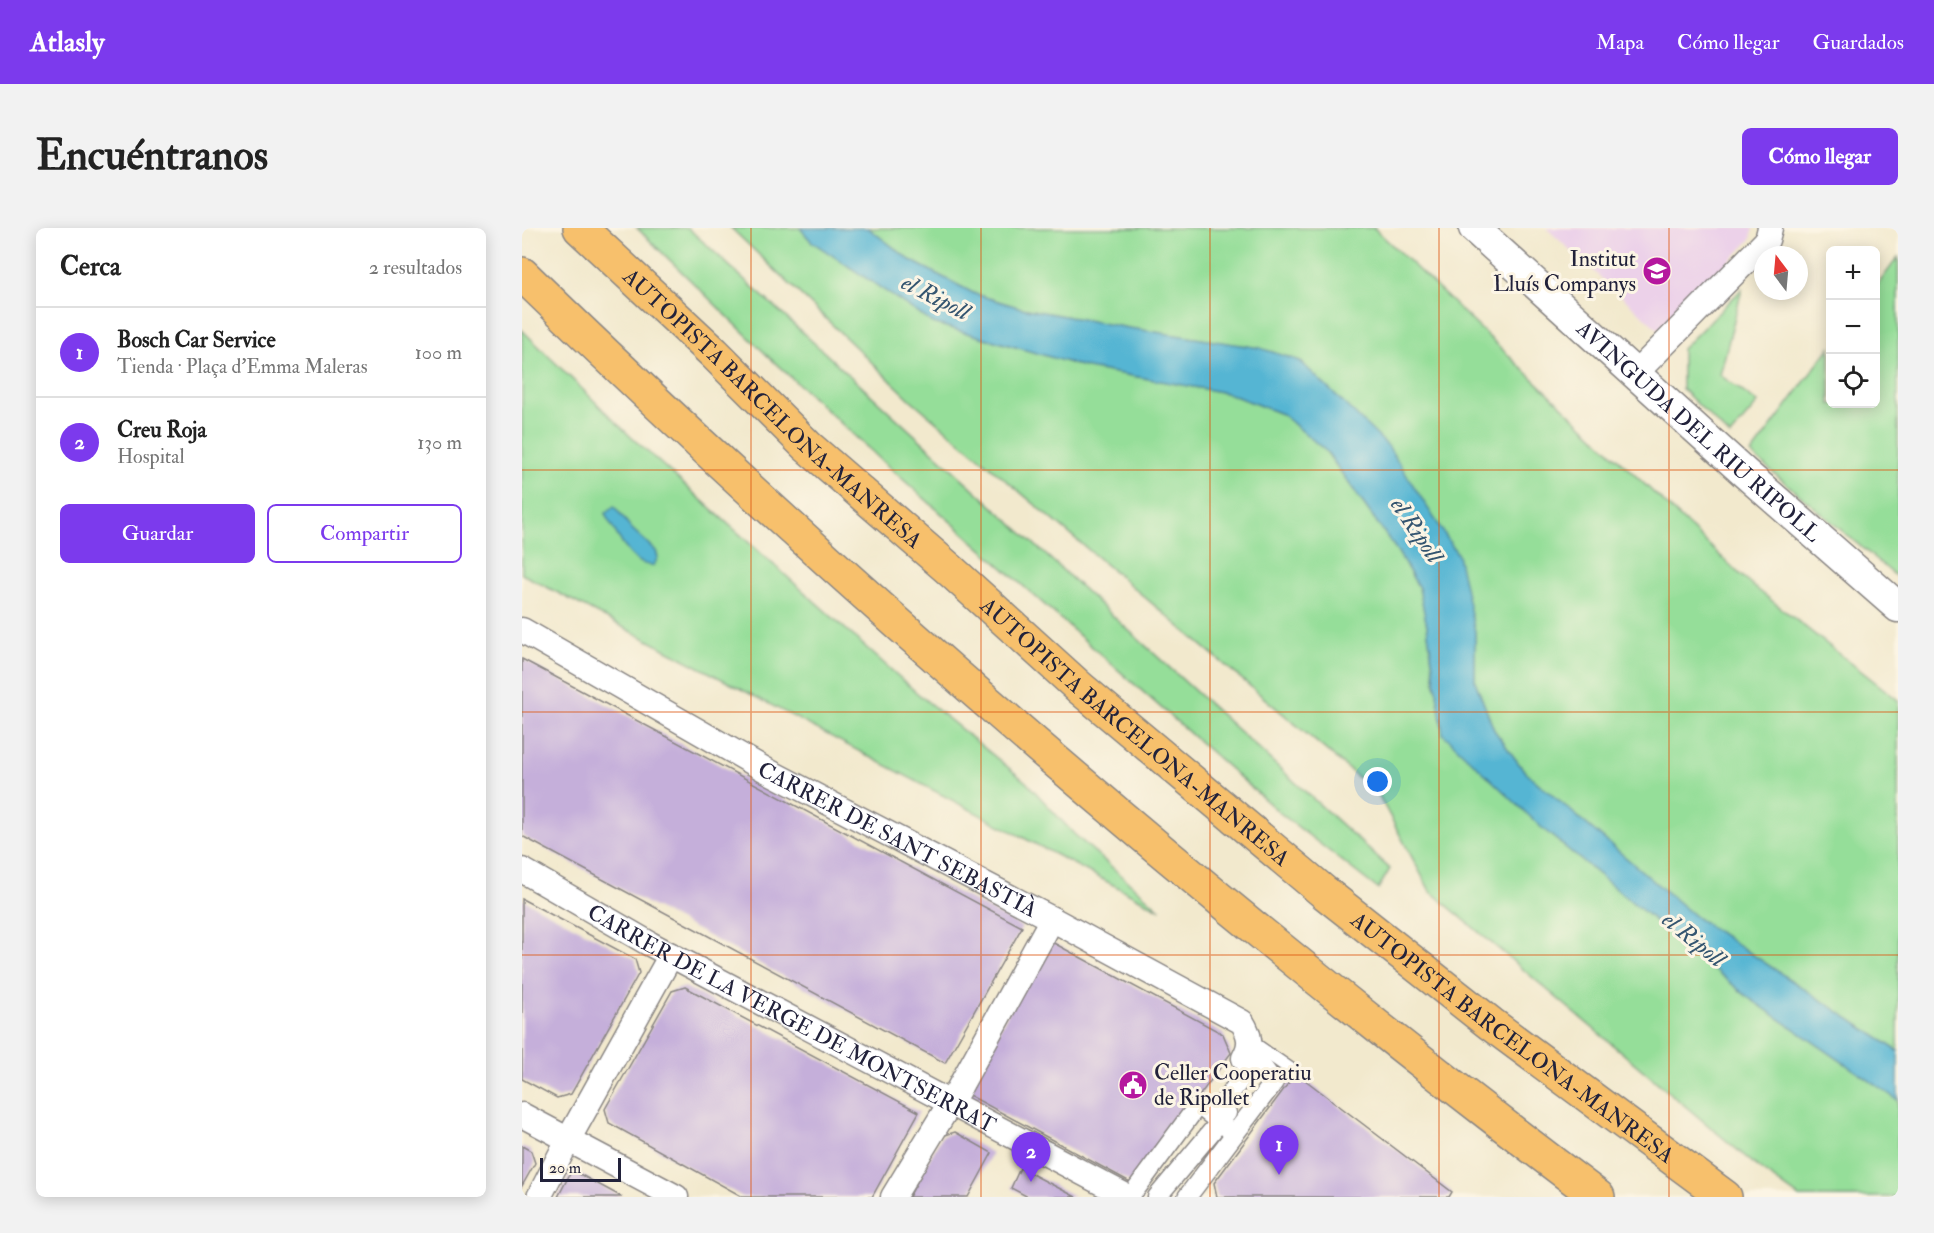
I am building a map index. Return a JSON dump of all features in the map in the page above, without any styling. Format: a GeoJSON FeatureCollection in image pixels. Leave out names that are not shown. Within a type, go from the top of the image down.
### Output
{"type":"FeatureCollection","features":[{"type":"Feature","properties":{"kind":"highway","name":"AUTOPISTA BARCELONA-MANRESA"},"geometry":{"type":"LineString","coordinates":[[580,228],[714,353],[807,446],[949,569],[1080,688],[1325,893],[1491,1024],[1725,1197]]}},
{"type":"Feature","properties":{"kind":"highway"},"geometry":{"type":"LineString","coordinates":[[522,274],[752,493],[1027,738],[1414,1057],[1598,1197]]}},
{"type":"Feature","properties":{"kind":"street","name":"AVINGUDA DEL RIU RIPOLL"},"geometry":{"type":"LineString","coordinates":[[1474,228],[1746,474],[1898,607]]}},
{"type":"Feature","properties":{"kind":"street"},"geometry":{"type":"LineString","coordinates":[[1635,374],[1767,240],[1770,228]]}},
{"type":"Feature","properties":{"kind":"street","name":"CARRER DE SANT SEBASTIÀ"},"geometry":{"type":"LineString","coordinates":[[522,630],[764,769],[1052,919],[1242,1022],[1248,1031],[1247,1050]]}},
{"type":"Feature","properties":{"kind":"street","name":"CARRER DE LA VERGE DE MONTSERRAT"},"geometry":{"type":"LineString","coordinates":[[522,870],[671,955],[950,1102],[1132,1193]]}},
{"type":"Feature","properties":{"kind":"street"},"geometry":{"type":"LineString","coordinates":[[893,1197],[958,1090],[1052,919]]}},
{"type":"Feature","properties":{"kind":"street"},"geometry":{"type":"LineString","coordinates":[[539,1197],[568,1140],[671,955]]}},
{"type":"Feature","properties":{"kind":"street"},"geometry":{"type":"LineString","coordinates":[[1187,1197],[1274,1082],[1256,1058],[1222,1105],[1224,1116],[1235,1133]]}},
{"type":"Feature","properties":{"kind":"street"},"geometry":{"type":"LineString","coordinates":[[1132,1193],[1198,1106],[1224,1116]]}},
{"type":"Feature","properties":{"kind":"street"},"geometry":{"type":"LineString","coordinates":[[522,1115],[676,1197]]}},
{"type":"Feature","properties":{"kind":"street"},"geometry":{"type":"LineString","coordinates":[[1157,1197],[1224,1116]]}},
{"type":"Feature","properties":{"kind":"lane"},"geometry":{"type":"LineString","coordinates":[[1247,1050],[1296,1073]]}},
{"type":"Feature","properties":{"kind":"shaded area","name":"Institut Lluís Companys"},"geometry":{"type":"Polygon","coordinates":[[[1546,228],[1753,228],[1751,239],[1661,332],[1546,228]]]}},
{"type":"Feature","properties":{"kind":"green space"},"geometry":{"type":"Polygon","coordinates":[[[637,228],[688,228],[1390,869],[1378,889],[1280,813],[881,460],[772,360],[637,228]]]}},
{"type":"Feature","properties":{"kind":"green space"},"geometry":{"type":"Polygon","coordinates":[[[731,228],[800,228],[811,241],[933,323],[1088,368],[1227,393],[1282,414],[1325,450],[1398,552],[1419,588],[1427,625],[1435,685],[1542,828],[1749,998],[1898,1100],[1898,1197],[1799,1197],[1760,1169],[1430,891],[1378,794],[911,400],[731,228]]]}},
{"type":"Feature","properties":{"kind":"green space"},"geometry":{"type":"Polygon","coordinates":[[[868,228],[1374,228],[1748,582],[1898,700],[1898,1051],[1697,918],[1525,772],[1494,730],[1475,681],[1475,632],[1300,361],[1259,348],[1129,328],[1021,308],[975,294],[910,260],[868,228]]]}},
{"type":"Feature","properties":{"kind":"green space"},"geometry":{"type":"Polygon","coordinates":[[[1898,257],[1898,578],[1751,454],[1826,352],[1826,408],[1880,408],[1880,282],[1898,257]]]}},
{"type":"Feature","properties":{"kind":"green space"},"geometry":{"type":"Polygon","coordinates":[[[1742,289],[1720,375],[1758,403],[1730,436],[1682,389],[1682,349],[1742,289]]]}},
{"type":"Feature","properties":{"kind":"green space"},"geometry":{"type":"Polygon","coordinates":[[[522,330],[630,436],[917,693],[1026,782],[1074,834],[1161,910],[522,574],[522,330]]]}},
{"type":"Feature","properties":{"kind":"water","name":"el Ripoll"},"geometry":{"type":"Polygon","coordinates":[[[800,228],[868,228],[910,260],[975,294],[1021,308],[1129,328],[1260,348],[1300,361],[1388,446],[1458,555],[1475,632],[1475,681],[1494,730],[1525,772],[1697,918],[1898,1051],[1898,1100],[1749,998],[1542,828],[1443,734],[1419,588],[1398,552],[1327,452],[1282,414],[1227,393],[1088,368],[933,323],[811,241],[800,228]]]}},
{"type":"Feature","properties":{"kind":"water"},"geometry":{"type":"Polygon","coordinates":[[[614,506],[632,529],[656,551],[658,557],[654,565],[646,565],[638,561],[626,549],[607,518],[606,513],[614,506]]]}},
{"type":"Feature","properties":{"kind":"building"},"geometry":{"type":"Polygon","coordinates":[[[522,659],[1022,927],[945,1063],[522,836],[522,659]]]}},
{"type":"Feature","properties":{"kind":"building"},"geometry":{"type":"Polygon","coordinates":[[[522,899],[635,959],[639,973],[571,1094],[557,1098],[522,1079],[522,899]]]}},
{"type":"Feature","properties":{"kind":"building"},"geometry":{"type":"Polygon","coordinates":[[[1048,940],[1223,1034],[1231,1053],[1134,1184],[965,1093],[1048,940]]]}},
{"type":"Feature","properties":{"kind":"building"},"geometry":{"type":"Polygon","coordinates":[[[685,987],[919,1112],[872,1197],[743,1197],[609,1123],[605,1109],[672,991],[685,987]]]}},
{"type":"Feature","properties":{"kind":"building"},"geometry":{"type":"Polygon","coordinates":[[[1296,1073],[1452,1192],[1449,1197],[1217,1197],[1214,1183],[1296,1073]]]}},
{"type":"Feature","properties":{"kind":"building"},"geometry":{"type":"Polygon","coordinates":[[[955,1132],[992,1153],[968,1197],[909,1197],[942,1136],[955,1132]]]}},
{"type":"Feature","properties":{"kind":"building"},"geometry":{"type":"Polygon","coordinates":[[[522,1146],[531,1151],[535,1163],[522,1186],[522,1146]]]}},
{"type":"Feature","properties":{"kind":"building"},"geometry":{"type":"Polygon","coordinates":[[[1020,1168],[1076,1197],[1028,1197],[1011,1188],[1020,1168]]]}},
{"type":"Feature","properties":{"kind":"building"},"geometry":{"type":"Polygon","coordinates":[[[572,1170],[622,1197],[558,1197],[572,1170]]]}},
{"type":"Feature","properties":{"kind":"place","name":"Institut Lluís Companys"},"geometry":{"type":"Point","coordinates":[1657,271]}},
{"type":"Feature","properties":{"kind":"place","name":"Celler Cooperatiu de Ripollet"},"geometry":{"type":"Point","coordinates":[1133,1085]}},
{"type":"Feature","properties":{"kind":"place","name":"Bosch Car Service"},"geometry":{"type":"Point","coordinates":[1279,1175]}},
{"type":"Feature","properties":{"kind":"place","name":"Creu Roja"},"geometry":{"type":"Point","coordinates":[1031,1182]}}]}
